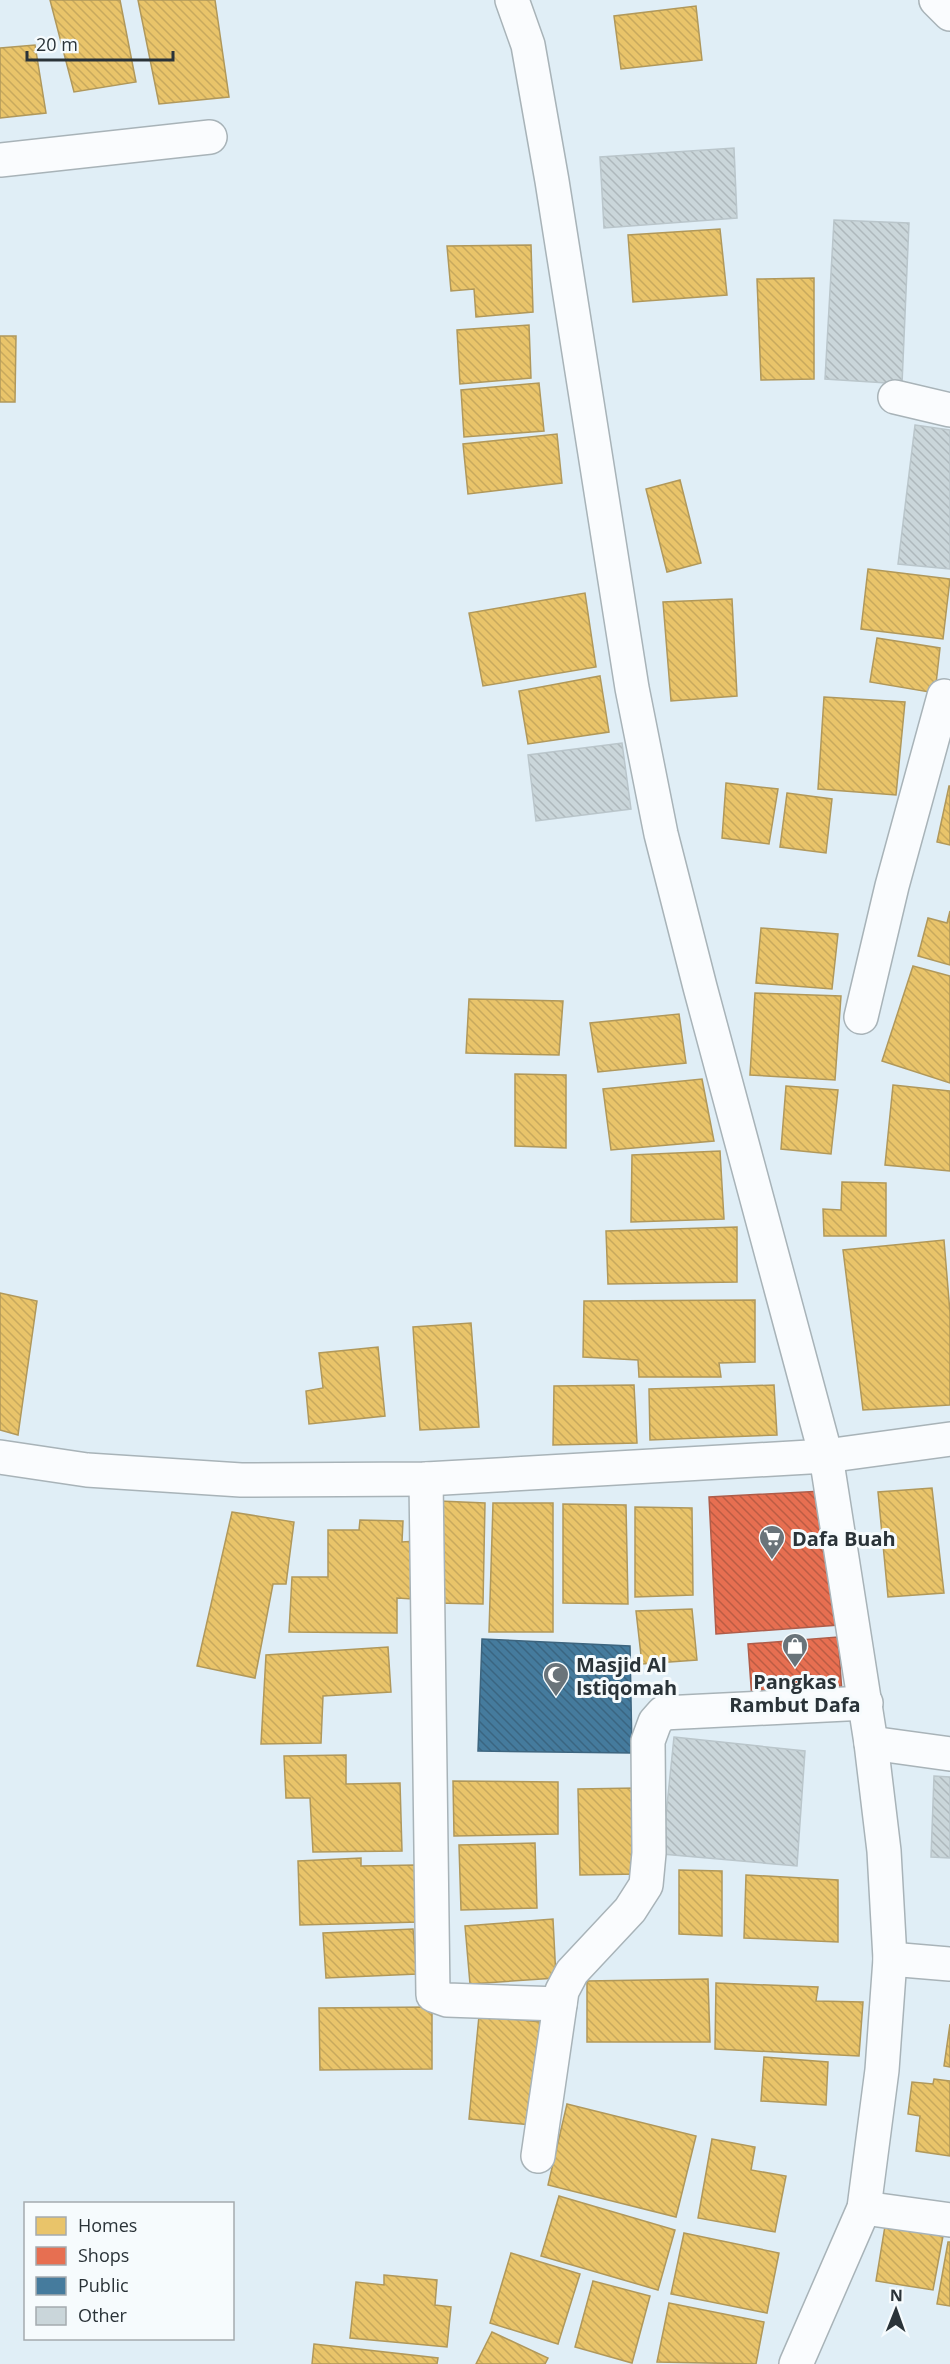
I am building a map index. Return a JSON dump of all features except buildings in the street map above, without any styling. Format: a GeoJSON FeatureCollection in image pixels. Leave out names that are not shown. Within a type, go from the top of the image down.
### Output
{"type":"FeatureCollection","features":[{"type":"Feature","properties":{"kind":"street"},"geometry":{"type":"LineString","coordinates":[[512,0],[528,45],[554,193],[632,688],[661,834],[826,1456],[866,1704],[884,1851],[890,1959],[882,2070],[864,2208],[796,2364]]}},
{"type":"Feature","properties":{"kind":"street"},"geometry":{"type":"LineString","coordinates":[[936,0],[950,14]]}},
{"type":"Feature","properties":{"kind":"street"},"geometry":{"type":"LineString","coordinates":[[0,160],[210,136]]}},
{"type":"Feature","properties":{"kind":"street"},"geometry":{"type":"LineString","coordinates":[[895,397],[950,410]]}},
{"type":"Feature","properties":{"kind":"street"},"geometry":{"type":"LineString","coordinates":[[861,1017],[892,886],[948,692]]}},
{"type":"Feature","properties":{"kind":"street"},"geometry":{"type":"LineString","coordinates":[[0,1457],[87,1470],[241,1479],[426,1479],[826,1456],[950,1439]]}},
{"type":"Feature","properties":{"kind":"street"},"geometry":{"type":"LineString","coordinates":[[426,1479],[433,1995],[447,2000],[560,2004]]}},
{"type":"Feature","properties":{"kind":"street"},"geometry":{"type":"LineString","coordinates":[[538,2156],[562,1990],[572,1972],[630,1910],[646,1886],[649,1854],[648,1740],[655,1722],[663,1713],[866,1704]]}},
{"type":"Feature","properties":{"kind":"street"},"geometry":{"type":"LineString","coordinates":[[871,1743],[950,1754]]}},
{"type":"Feature","properties":{"kind":"street"},"geometry":{"type":"LineString","coordinates":[[890,1959],[950,1964]]}},
{"type":"Feature","properties":{"kind":"street"},"geometry":{"type":"LineString","coordinates":[[864,2208],[950,2220]]}},
{"type":"Feature","properties":{"kind":"place","name":"Dafa Buah"},"geometry":{"type":"Point","coordinates":[772,1561]}},
{"type":"Feature","properties":{"kind":"place","name":"Pangkas Rambut Dafa"},"geometry":{"type":"Point","coordinates":[795,1669]}},
{"type":"Feature","properties":{"kind":"place","name":"Masjid Al Istiqomah"},"geometry":{"type":"Point","coordinates":[556,1698]}}]}
